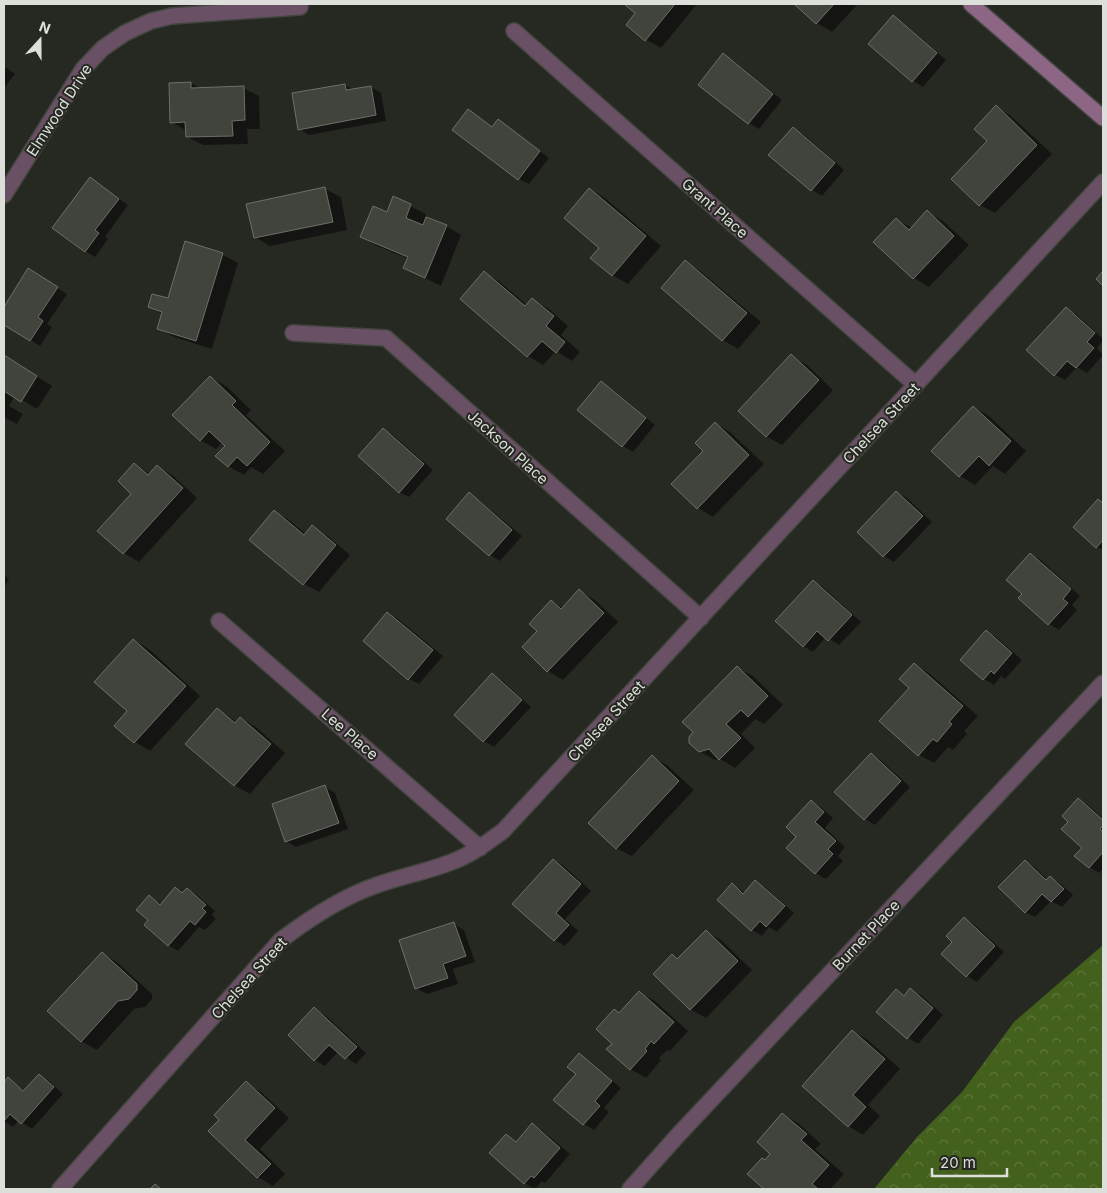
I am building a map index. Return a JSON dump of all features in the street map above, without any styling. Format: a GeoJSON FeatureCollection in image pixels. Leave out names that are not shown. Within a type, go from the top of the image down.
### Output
{"type":"FeatureCollection","features":[{"type":"Feature","properties":{"kind":"street"},"geometry":{"type":"LineString","coordinates":[[970,4],[1103,118]]}},
{"type":"Feature","properties":{"kind":"street","name":"Elmwood Drive"},"geometry":{"type":"LineString","coordinates":[[4,195],[83,69],[103,48],[125,33],[151,21],[172,16],[300,7]]}},
{"type":"Feature","properties":{"kind":"street","name":"Grant Place"},"geometry":{"type":"LineString","coordinates":[[514,31],[916,385]]}},
{"type":"Feature","properties":{"kind":"street","name":"Chelsea Street"},"geometry":{"type":"LineString","coordinates":[[60,1189],[281,940],[334,904],[376,885],[454,861],[480,848],[503,831],[1103,182]]}},
{"type":"Feature","properties":{"kind":"street","name":"Jackson Place"},"geometry":{"type":"LineString","coordinates":[[293,333],[386,338],[701,618]]}},
{"type":"Feature","properties":{"kind":"street","name":"Lee Place"},"geometry":{"type":"LineString","coordinates":[[219,621],[480,848]]}},
{"type":"Feature","properties":{"kind":"street","name":"Burnet Place"},"geometry":{"type":"LineString","coordinates":[[630,1189],[686,1126],[1103,683]]}},
{"type":"Feature","properties":{"kind":"green space"},"geometry":{"type":"Polygon","coordinates":[[[1103,945],[1103,1189],[874,1189],[917,1137],[962,1092],[1014,1022],[1103,945]]]}},
{"type":"Feature","properties":{"kind":"building"},"geometry":{"type":"Polygon","coordinates":[[[624,4],[675,4],[645,41],[626,25],[635,13],[624,4]]]}},
{"type":"Feature","properties":{"kind":"building"},"geometry":{"type":"Polygon","coordinates":[[[794,4],[834,4],[816,24],[794,4]]]}},
{"type":"Feature","properties":{"kind":"building"},"geometry":{"type":"Polygon","coordinates":[[[893,15],[937,53],[912,82],[868,44],[893,15]]]}},
{"type":"Feature","properties":{"kind":"building"},"geometry":{"type":"Polygon","coordinates":[[[723,53],[773,94],[748,124],[698,85],[723,53]]]}},
{"type":"Feature","properties":{"kind":"building"},"geometry":{"type":"Polygon","coordinates":[[[191,82],[191,88],[244,86],[245,120],[232,121],[233,136],[186,137],[185,122],[170,123],[169,83],[191,82]]]}},
{"type":"Feature","properties":{"kind":"building"},"geometry":{"type":"Polygon","coordinates":[[[345,84],[346,90],[371,86],[376,115],[298,130],[292,93],[345,84]]]}},
{"type":"Feature","properties":{"kind":"building"},"geometry":{"type":"Polygon","coordinates":[[[996,105],[1037,145],[979,206],[951,179],[987,141],[974,129],[996,105]]]}},
{"type":"Feature","properties":{"kind":"building"},"geometry":{"type":"Polygon","coordinates":[[[468,109],[492,127],[498,119],[540,151],[518,180],[452,130],[468,109]]]}},
{"type":"Feature","properties":{"kind":"building"},"geometry":{"type":"Polygon","coordinates":[[[793,127],[835,163],[811,191],[768,155],[793,127]]]}},
{"type":"Feature","properties":{"kind":"building"},"geometry":{"type":"Polygon","coordinates":[[[90,177],[119,199],[95,230],[99,233],[85,252],[52,228],[90,177]]]}},
{"type":"Feature","properties":{"kind":"building"},"geometry":{"type":"Polygon","coordinates":[[[325,187],[333,222],[254,238],[246,204],[325,187]]]}},
{"type":"Feature","properties":{"kind":"building"},"geometry":{"type":"Polygon","coordinates":[[[589,188],[646,236],[612,276],[590,258],[599,248],[564,218],[589,188]]]}},
{"type":"Feature","properties":{"kind":"building"},"geometry":{"type":"Polygon","coordinates":[[[393,196],[411,204],[406,218],[423,225],[426,217],[447,225],[425,278],[403,268],[408,257],[360,237],[373,206],[387,212],[393,196]]]}},
{"type":"Feature","properties":{"kind":"building"},"geometry":{"type":"Polygon","coordinates":[[[927,210],[954,236],[913,279],[873,242],[896,218],[909,230],[927,210]]]}},
{"type":"Feature","properties":{"kind":"building"},"geometry":{"type":"Polygon","coordinates":[[[185,241],[223,253],[196,341],[157,329],[162,312],[148,307],[152,294],[168,298],[185,241]]]}},
{"type":"Feature","properties":{"kind":"building"},"geometry":{"type":"Polygon","coordinates":[[[685,260],[747,313],[722,341],[661,288],[685,260]]]}},
{"type":"Feature","properties":{"kind":"building"},"geometry":{"type":"Polygon","coordinates":[[[28,268],[58,287],[38,317],[43,321],[30,341],[4,325],[4,307],[28,268]]]}},
{"type":"Feature","properties":{"kind":"building"},"geometry":{"type":"Polygon","coordinates":[[[484,271],[525,306],[532,298],[554,316],[546,326],[565,342],[556,353],[542,341],[527,357],[460,299],[484,271]]]}},
{"type":"Feature","properties":{"kind":"building"},"geometry":{"type":"Polygon","coordinates":[[[1103,271],[1103,286],[1096,279],[1103,271]]]}},
{"type":"Feature","properties":{"kind":"building"},"geometry":{"type":"Polygon","coordinates":[[[1066,307],[1095,333],[1087,342],[1094,348],[1076,368],[1067,361],[1054,376],[1026,350],[1066,307]]]}},
{"type":"Feature","properties":{"kind":"building"},"geometry":{"type":"Polygon","coordinates":[[[791,354],[819,380],[766,437],[738,411],[791,354]]]}},
{"type":"Feature","properties":{"kind":"building"},"geometry":{"type":"Polygon","coordinates":[[[4,355],[37,376],[21,402],[4,391],[4,355]]]}},
{"type":"Feature","properties":{"kind":"building"},"geometry":{"type":"Polygon","coordinates":[[[210,376],[236,401],[232,405],[270,442],[247,466],[237,457],[228,467],[215,456],[225,446],[209,431],[200,441],[172,415],[210,376]]]}},
{"type":"Feature","properties":{"kind":"building"},"geometry":{"type":"Polygon","coordinates":[[[601,381],[646,418],[622,447],[577,410],[601,381]]]}},
{"type":"Feature","properties":{"kind":"building"},"geometry":{"type":"Polygon","coordinates":[[[973,406],[1011,441],[989,466],[979,456],[959,477],[931,451],[973,406]]]}},
{"type":"Feature","properties":{"kind":"building"},"geometry":{"type":"Polygon","coordinates":[[[715,422],[749,455],[697,509],[671,484],[703,451],[695,443],[715,422]]]}},
{"type":"Feature","properties":{"kind":"building"},"geometry":{"type":"Polygon","coordinates":[[[383,428],[424,464],[399,493],[358,456],[383,428]]]}},
{"type":"Feature","properties":{"kind":"building"},"geometry":{"type":"Polygon","coordinates":[[[134,463],[148,475],[157,465],[183,488],[123,554],[97,531],[131,494],[118,481],[134,463]]]}},
{"type":"Feature","properties":{"kind":"building"},"geometry":{"type":"Polygon","coordinates":[[[896,491],[923,516],[883,557],[857,532],[896,491]]]}},
{"type":"Feature","properties":{"kind":"building"},"geometry":{"type":"Polygon","coordinates":[[[469,492],[512,530],[489,556],[446,519],[469,492]]]}},
{"type":"Feature","properties":{"kind":"building"},"geometry":{"type":"Polygon","coordinates":[[[1098,499],[1103,503],[1103,540],[1096,548],[1073,527],[1098,499]]]}},
{"type":"Feature","properties":{"kind":"building"},"geometry":{"type":"Polygon","coordinates":[[[274,510],[304,535],[312,525],[336,545],[303,585],[249,540],[274,510]]]}},
{"type":"Feature","properties":{"kind":"building"},"geometry":{"type":"Polygon","coordinates":[[[1030,553],[1071,589],[1063,599],[1068,603],[1048,625],[1018,598],[1022,594],[1006,580],[1030,553]]]}},
{"type":"Feature","properties":{"kind":"building"},"geometry":{"type":"Polygon","coordinates":[[[813,580],[852,615],[828,641],[817,631],[803,647],[775,621],[813,580]]]}},
{"type":"Feature","properties":{"kind":"building"},"geometry":{"type":"Polygon","coordinates":[[[579,589],[604,613],[547,672],[522,647],[537,631],[529,624],[551,600],[561,609],[579,589]]]}},
{"type":"Feature","properties":{"kind":"building"},"geometry":{"type":"Polygon","coordinates":[[[387,612],[433,650],[408,680],[363,641],[387,612]]]}},
{"type":"Feature","properties":{"kind":"building"},"geometry":{"type":"Polygon","coordinates":[[[986,630],[1012,653],[994,674],[991,671],[983,680],[960,660],[986,630]]]}},
{"type":"Feature","properties":{"kind":"building"},"geometry":{"type":"Polygon","coordinates":[[[133,639],[186,686],[134,743],[114,726],[127,711],[94,682],[133,639]]]}},
{"type":"Feature","properties":{"kind":"building"},"geometry":{"type":"Polygon","coordinates":[[[914,663],[963,706],[949,722],[952,724],[937,742],[933,739],[918,756],[879,721],[909,688],[899,679],[914,663]]]}},
{"type":"Feature","properties":{"kind":"building"},"geometry":{"type":"Polygon","coordinates":[[[737,666],[768,696],[748,717],[741,710],[726,724],[741,738],[719,760],[709,749],[699,752],[689,743],[689,737],[693,732],[682,722],[737,666]]]}},
{"type":"Feature","properties":{"kind":"building"},"geometry":{"type":"Polygon","coordinates":[[[492,673],[522,700],[483,742],[454,715],[492,673]]]}},
{"type":"Feature","properties":{"kind":"building"},"geometry":{"type":"Polygon","coordinates":[[[217,708],[235,723],[240,717],[271,744],[234,786],[185,744],[217,708]]]}},
{"type":"Feature","properties":{"kind":"building"},"geometry":{"type":"Polygon","coordinates":[[[871,753],[901,781],[864,820],[834,792],[871,753]]]}},
{"type":"Feature","properties":{"kind":"building"},"geometry":{"type":"Polygon","coordinates":[[[652,755],[679,781],[616,849],[588,823],[652,755]]]}},
{"type":"Feature","properties":{"kind":"building"},"geometry":{"type":"Polygon","coordinates":[[[325,785],[339,823],[285,842],[272,804],[325,785]]]}},
{"type":"Feature","properties":{"kind":"building"},"geometry":{"type":"Polygon","coordinates":[[[1078,798],[1103,820],[1103,825],[1100,829],[1103,832],[1103,852],[1089,868],[1074,856],[1082,848],[1061,829],[1068,822],[1062,816],[1078,798]]]}},
{"type":"Feature","properties":{"kind":"building"},"geometry":{"type":"Polygon","coordinates":[[[811,800],[824,812],[815,822],[836,841],[828,849],[833,854],[815,874],[786,848],[796,837],[786,827],[811,800]]]}},
{"type":"Feature","properties":{"kind":"building"},"geometry":{"type":"Polygon","coordinates":[[[553,859],[581,884],[556,913],[569,925],[554,941],[512,904],[553,859]]]}},
{"type":"Feature","properties":{"kind":"building"},"geometry":{"type":"Polygon","coordinates":[[[1025,860],[1046,880],[1050,876],[1064,889],[1051,902],[1042,894],[1025,913],[998,887],[1025,860]]]}},
{"type":"Feature","properties":{"kind":"building"},"geometry":{"type":"Polygon","coordinates":[[[755,880],[785,906],[766,927],[760,921],[751,931],[717,900],[732,883],[743,894],[755,880]]]}},
{"type":"Feature","properties":{"kind":"building"},"geometry":{"type":"Polygon","coordinates":[[[175,887],[182,893],[187,888],[206,905],[202,908],[206,912],[195,925],[190,921],[168,946],[144,925],[148,920],[136,910],[149,895],[160,905],[175,887]]]}},
{"type":"Feature","properties":{"kind":"building"},"geometry":{"type":"Polygon","coordinates":[[[964,917],[995,946],[966,977],[941,954],[952,942],[946,936],[964,917]]]}},
{"type":"Feature","properties":{"kind":"building"},"geometry":{"type":"Polygon","coordinates":[[[454,922],[466,956],[443,964],[448,978],[415,989],[399,940],[454,922]]]}},
{"type":"Feature","properties":{"kind":"building"},"geometry":{"type":"Polygon","coordinates":[[[706,930],[738,961],[690,1010],[653,974],[672,954],[677,959],[706,930]]]}},
{"type":"Feature","properties":{"kind":"building"},"geometry":{"type":"Polygon","coordinates":[[[102,952],[137,984],[137,990],[129,999],[118,1001],[81,1042],[47,1011],[102,952]]]}},
{"type":"Feature","properties":{"kind":"building"},"geometry":{"type":"Polygon","coordinates":[[[910,988],[933,1008],[907,1039],[876,1012],[896,989],[904,996],[910,988]]]}},
{"type":"Feature","properties":{"kind":"building"},"geometry":{"type":"Polygon","coordinates":[[[639,991],[674,1022],[654,1044],[651,1041],[645,1049],[647,1051],[630,1070],[606,1049],[612,1044],[596,1029],[614,1009],[619,1013],[639,991]]]}},
{"type":"Feature","properties":{"kind":"building"},"geometry":{"type":"Polygon","coordinates":[[[314,1007],[357,1047],[345,1059],[329,1045],[314,1061],[288,1035],[314,1007]]]}},
{"type":"Feature","properties":{"kind":"building"},"geometry":{"type":"Polygon","coordinates":[[[852,1030],[885,1059],[853,1095],[866,1107],[848,1127],[802,1086],[852,1030]]]}},
{"type":"Feature","properties":{"kind":"building"},"geometry":{"type":"Polygon","coordinates":[[[579,1053],[612,1081],[595,1101],[600,1106],[583,1125],[553,1100],[576,1074],[567,1067],[579,1053]]]}},
{"type":"Feature","properties":{"kind":"building"},"geometry":{"type":"Polygon","coordinates":[[[39,1074],[54,1087],[21,1124],[10,1114],[4,1121],[4,1082],[8,1077],[23,1091],[39,1074]]]}},
{"type":"Feature","properties":{"kind":"building"},"geometry":{"type":"Polygon","coordinates":[[[246,1081],[275,1108],[245,1140],[271,1164],[257,1178],[208,1131],[219,1120],[214,1115],[246,1081]]]}},
{"type":"Feature","properties":{"kind":"building"},"geometry":{"type":"Polygon","coordinates":[[[782,1113],[807,1134],[801,1140],[829,1165],[812,1184],[818,1189],[764,1189],[747,1174],[762,1158],[765,1160],[770,1154],[757,1142],[782,1113]]]}},
{"type":"Feature","properties":{"kind":"building"},"geometry":{"type":"Polygon","coordinates":[[[532,1123],[560,1148],[534,1178],[531,1176],[524,1184],[489,1153],[506,1134],[516,1142],[532,1123]]]}},
{"type":"Feature","properties":{"kind":"building"},"geometry":{"type":"Polygon","coordinates":[[[155,1184],[161,1189],[150,1189],[155,1184]]]}}]}
